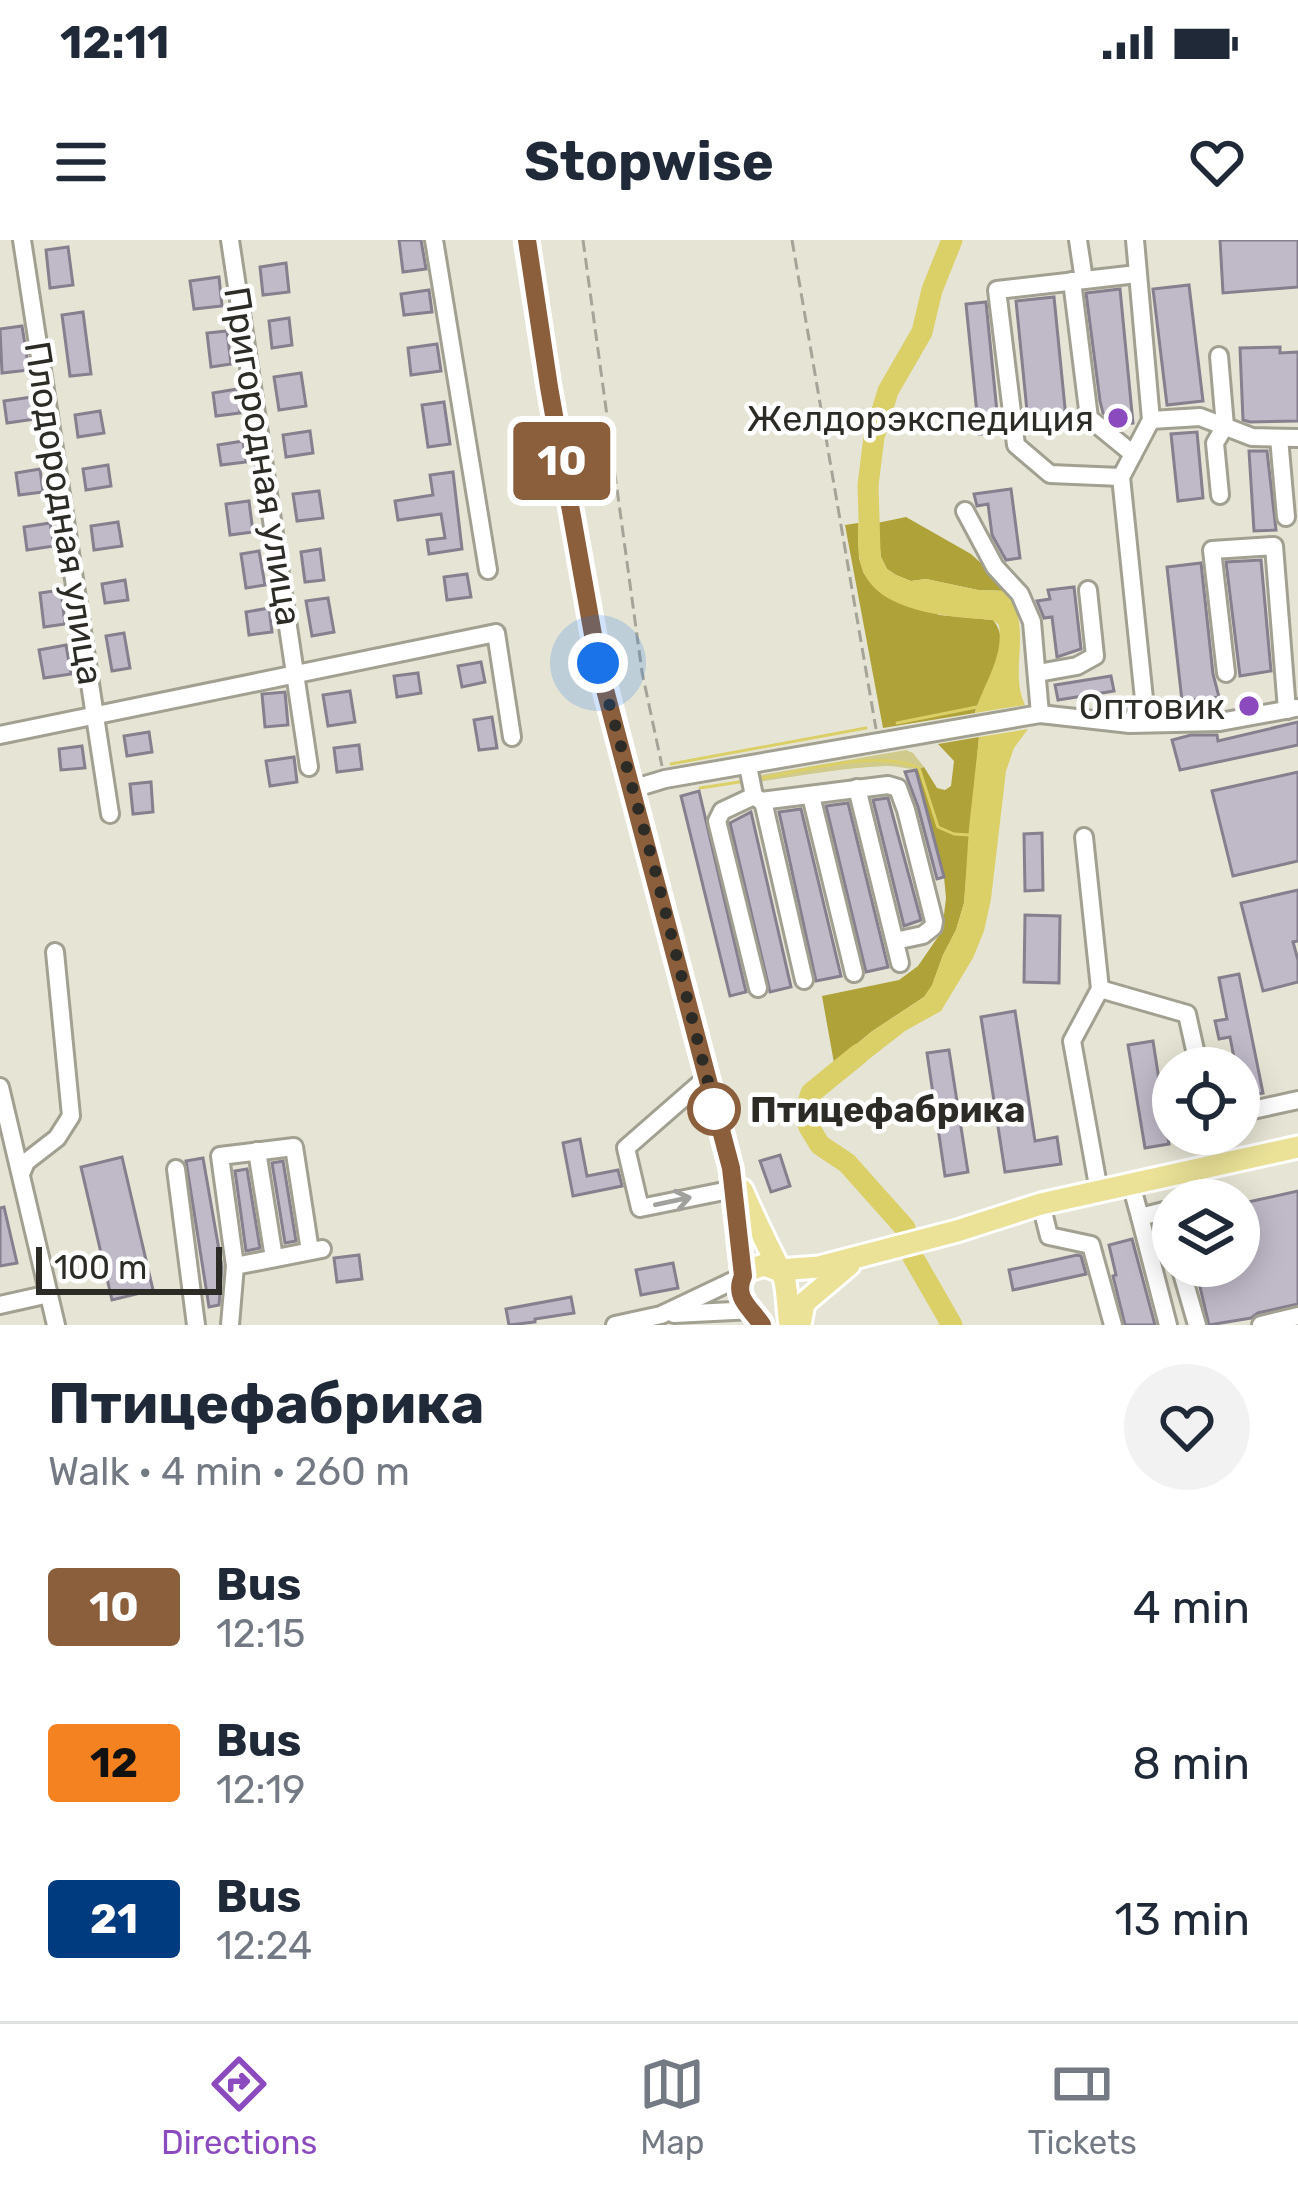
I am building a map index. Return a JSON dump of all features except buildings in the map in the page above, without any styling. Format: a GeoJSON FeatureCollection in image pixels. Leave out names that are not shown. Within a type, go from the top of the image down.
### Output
{"type":"FeatureCollection","features":[{"type":"Feature","properties":{"kind":"main road"},"geometry":{"type":"LineString","coordinates":[[526,240],[598,663],[733,1178],[741,1299],[758,1318],[786,1309],[866,1256]]}},
{"type":"Feature","properties":{"kind":"main road"},"geometry":{"type":"LineString","coordinates":[[743,1276],[756,1266],[778,1270],[819,1267],[1040,1204],[1298,1147]]}},
{"type":"Feature","properties":{"kind":"main road"},"geometry":{"type":"LineString","coordinates":[[733,1178],[786,1283],[786,1309]]}},
{"type":"Feature","properties":{"kind":"main road"},"geometry":{"type":"LineString","coordinates":[[760,1230],[779,1250],[800,1259],[866,1256]]}},
{"type":"Feature","properties":{"kind":"main road"},"geometry":{"type":"LineString","coordinates":[[800,1325],[804,1303],[866,1256]]}},
{"type":"Feature","properties":{"kind":"street","name":"Плодородная улица"},"geometry":{"type":"LineString","coordinates":[[22,240],[110,814]]}},
{"type":"Feature","properties":{"kind":"street","name":"Пригородная улица"},"geometry":{"type":"LineString","coordinates":[[230,240],[309,767]]}},
{"type":"Feature","properties":{"kind":"street"},"geometry":{"type":"LineString","coordinates":[[434,240],[488,570]]}},
{"type":"Feature","properties":{"kind":"street"},"geometry":{"type":"LineString","coordinates":[[1078,240],[1089,418],[1133,454]]}},
{"type":"Feature","properties":{"kind":"street"},"geometry":{"type":"LineString","coordinates":[[1130,724],[1144,699],[1121,477],[1151,420],[1135,240]]}},
{"type":"Feature","properties":{"kind":"street"},"geometry":{"type":"LineString","coordinates":[[1121,477],[1050,474],[1016,445],[997,290],[1137,274]]}},
{"type":"Feature","properties":{"kind":"street"},"geometry":{"type":"LineString","coordinates":[[1219,356],[1225,426],[1215,443],[1220,495]]}},
{"type":"Feature","properties":{"kind":"street"},"geometry":{"type":"LineString","coordinates":[[1151,420],[1200,417],[1252,436],[1289,438],[1286,517]]}},
{"type":"Feature","properties":{"kind":"street"},"geometry":{"type":"LineString","coordinates":[[965,511],[995,567],[1020,594],[1032,622],[1038,673],[1033,716]]}},
{"type":"Feature","properties":{"kind":"street"},"geometry":{"type":"LineString","coordinates":[[632,789],[665,779],[1033,716],[1130,724],[1220,722],[1293,709],[1274,546],[1212,550],[1226,673]]}},
{"type":"Feature","properties":{"kind":"street"},"geometry":{"type":"LineString","coordinates":[[1038,673],[1077,666],[1095,656],[1088,590]]}},
{"type":"Feature","properties":{"kind":"street"},"geometry":{"type":"LineString","coordinates":[[0,735],[496,633],[512,737]]}},
{"type":"Feature","properties":{"kind":"street"},"geometry":{"type":"LineString","coordinates":[[748,766],[804,980]]}},
{"type":"Feature","properties":{"kind":"street"},"geometry":{"type":"LineString","coordinates":[[758,988],[717,821],[722,811],[758,798],[811,796],[888,784],[901,791],[934,921],[929,932],[895,941]]}},
{"type":"Feature","properties":{"kind":"street"},"geometry":{"type":"LineString","coordinates":[[857,788],[900,963]]}},
{"type":"Feature","properties":{"kind":"street"},"geometry":{"type":"LineString","coordinates":[[811,796],[854,974]]}},
{"type":"Feature","properties":{"kind":"street"},"geometry":{"type":"LineString","coordinates":[[1084,837],[1100,989],[1072,1041],[1100,1191]]}},
{"type":"Feature","properties":{"kind":"street"},"geometry":{"type":"LineString","coordinates":[[21,1174],[26,1162],[57,1138],[71,1116],[55,952]]}},
{"type":"Feature","properties":{"kind":"street"},"geometry":{"type":"LineString","coordinates":[[1100,989],[1187,1014],[1194,1047]]}},
{"type":"Feature","properties":{"kind":"street"},"geometry":{"type":"LineString","coordinates":[[706,1079],[626,1148],[640,1208],[733,1178]]}},
{"type":"Feature","properties":{"kind":"street"},"geometry":{"type":"LineString","coordinates":[[0,1087],[56,1325]]}},
{"type":"Feature","properties":{"kind":"street"},"geometry":{"type":"LineString","coordinates":[[1260,1108],[1298,1100]]}},
{"type":"Feature","properties":{"kind":"street"},"geometry":{"type":"LineString","coordinates":[[230,1325],[235,1266],[220,1156],[294,1147],[316,1250],[235,1266]]}},
{"type":"Feature","properties":{"kind":"street"},"geometry":{"type":"LineString","coordinates":[[257,1151],[274,1258]]}},
{"type":"Feature","properties":{"kind":"street"},"geometry":{"type":"LineString","coordinates":[[176,1169],[196,1325]]}},
{"type":"Feature","properties":{"kind":"street"},"geometry":{"type":"LineString","coordinates":[[1131,1184],[1168,1325]]}},
{"type":"Feature","properties":{"kind":"street"},"geometry":{"type":"LineString","coordinates":[[1040,1204],[1049,1236],[1091,1244],[1113,1325]]}},
{"type":"Feature","properties":{"kind":"street"},"geometry":{"type":"LineString","coordinates":[[1140,1217],[1152,1214]]}},
{"type":"Feature","properties":{"kind":"street"},"geometry":{"type":"LineString","coordinates":[[662,1320],[743,1276]]}},
{"type":"Feature","properties":{"kind":"street"},"geometry":{"type":"LineString","coordinates":[[1186,1287],[1197,1325]]}},
{"type":"Feature","properties":{"kind":"street"},"geometry":{"type":"LineString","coordinates":[[0,1306],[49,1294]]}},
{"type":"Feature","properties":{"kind":"street"},"geometry":{"type":"LineString","coordinates":[[1261,1325],[1298,1316]]}},
{"type":"Feature","properties":{"kind":"street"},"geometry":{"type":"LineString","coordinates":[[615,1325],[758,1318]]}},
{"type":"Feature","properties":{"kind":"path"},"geometry":{"type":"LineString","coordinates":[[583,240],[642,672],[665,779]]}},
{"type":"Feature","properties":{"kind":"path"},"geometry":{"type":"LineString","coordinates":[[792,240],[878,742]]}},
{"type":"Feature","properties":{"kind":"shaded area"},"geometry":{"type":"Polygon","coordinates":[[[906,517],[971,554],[1007,591],[911,581],[887,569],[877,523],[906,517]]]}},
{"type":"Feature","properties":{"kind":"shaded area"},"geometry":{"type":"Polygon","coordinates":[[[858,523],[864,574],[939,615],[993,620],[999,630],[999,653],[975,713],[883,728],[845,525],[858,523]]]}},
{"type":"Feature","properties":{"kind":"shaded area"},"geometry":{"type":"Polygon","coordinates":[[[858,523],[877,523],[881,557],[896,575],[911,581],[1007,591],[1019,620],[1019,677],[1025,705],[975,713],[996,659],[999,625],[993,620],[920,611],[885,596],[863,571],[858,523]]]}},
{"type":"Feature","properties":{"kind":"shaded area"},"geometry":{"type":"Polygon","coordinates":[[[1028,729],[1006,771],[991,899],[973,958],[941,1011],[905,1031],[846,1077],[834,1063],[924,997],[956,930],[964,903],[979,737],[1028,729]]]}},
{"type":"Feature","properties":{"kind":"shaded area"},"geometry":{"type":"Polygon","coordinates":[[[979,737],[964,903],[932,986],[924,997],[834,1063],[822,996],[899,980],[918,966],[942,931],[944,877],[916,770],[924,767],[937,788],[945,790],[951,786],[954,761],[938,744],[979,737]]]}},
{"type":"Feature","properties":{"kind":"shaded area"},"geometry":{"type":"Polygon","coordinates":[[[906,750],[924,767],[870,767],[757,782],[761,775],[906,750]]]}},
{"type":"Feature","properties":{"kind":"waterway"},"geometry":{"type":"LineString","coordinates":[[870,551],[868,485],[874,437],[888,391],[922,332],[952,240]]}},
{"type":"Feature","properties":{"kind":"waterway"},"geometry":{"type":"LineString","coordinates":[[897,723],[977,707]]}},
{"type":"Feature","properties":{"kind":"waterway"},"geometry":{"type":"LineString","coordinates":[[671,764],[866,728]]}},
{"type":"Feature","properties":{"kind":"waterway"},"geometry":{"type":"LineString","coordinates":[[758,779],[839,763],[902,763],[919,768],[938,827],[970,835]]}},
{"type":"Feature","properties":{"kind":"waterway"},"geometry":{"type":"LineString","coordinates":[[700,788],[746,781]]}},
{"type":"Feature","properties":{"kind":"waterway"},"geometry":{"type":"LineString","coordinates":[[859,1054],[811,1093],[805,1112],[809,1127],[820,1145],[847,1163],[905,1228],[913,1257],[952,1325]]}},
{"type":"Feature","properties":{"kind":"bus line","name":"10"},"geometry":{"type":"LineString","coordinates":[[527,240],[598,663],[731,1168],[743,1276],[739,1291],[762,1325]]}},
{"type":"Feature","properties":{"kind":"place","name":"Желдорэкспедиция"},"geometry":{"type":"Point","coordinates":[1118,418]}},
{"type":"Feature","properties":{"kind":"place","name":"Оптовик"},"geometry":{"type":"Point","coordinates":[1249,706]}},
{"type":"Feature","properties":{"kind":"place","name":"Птицефабрика"},"geometry":{"type":"Point","coordinates":[714,1109]}},
{"type":"Feature","properties":{"kind":"route"},"geometry":{"type":"LineString","coordinates":[[598,663],[717,1118],[714,1109]]}}]}
